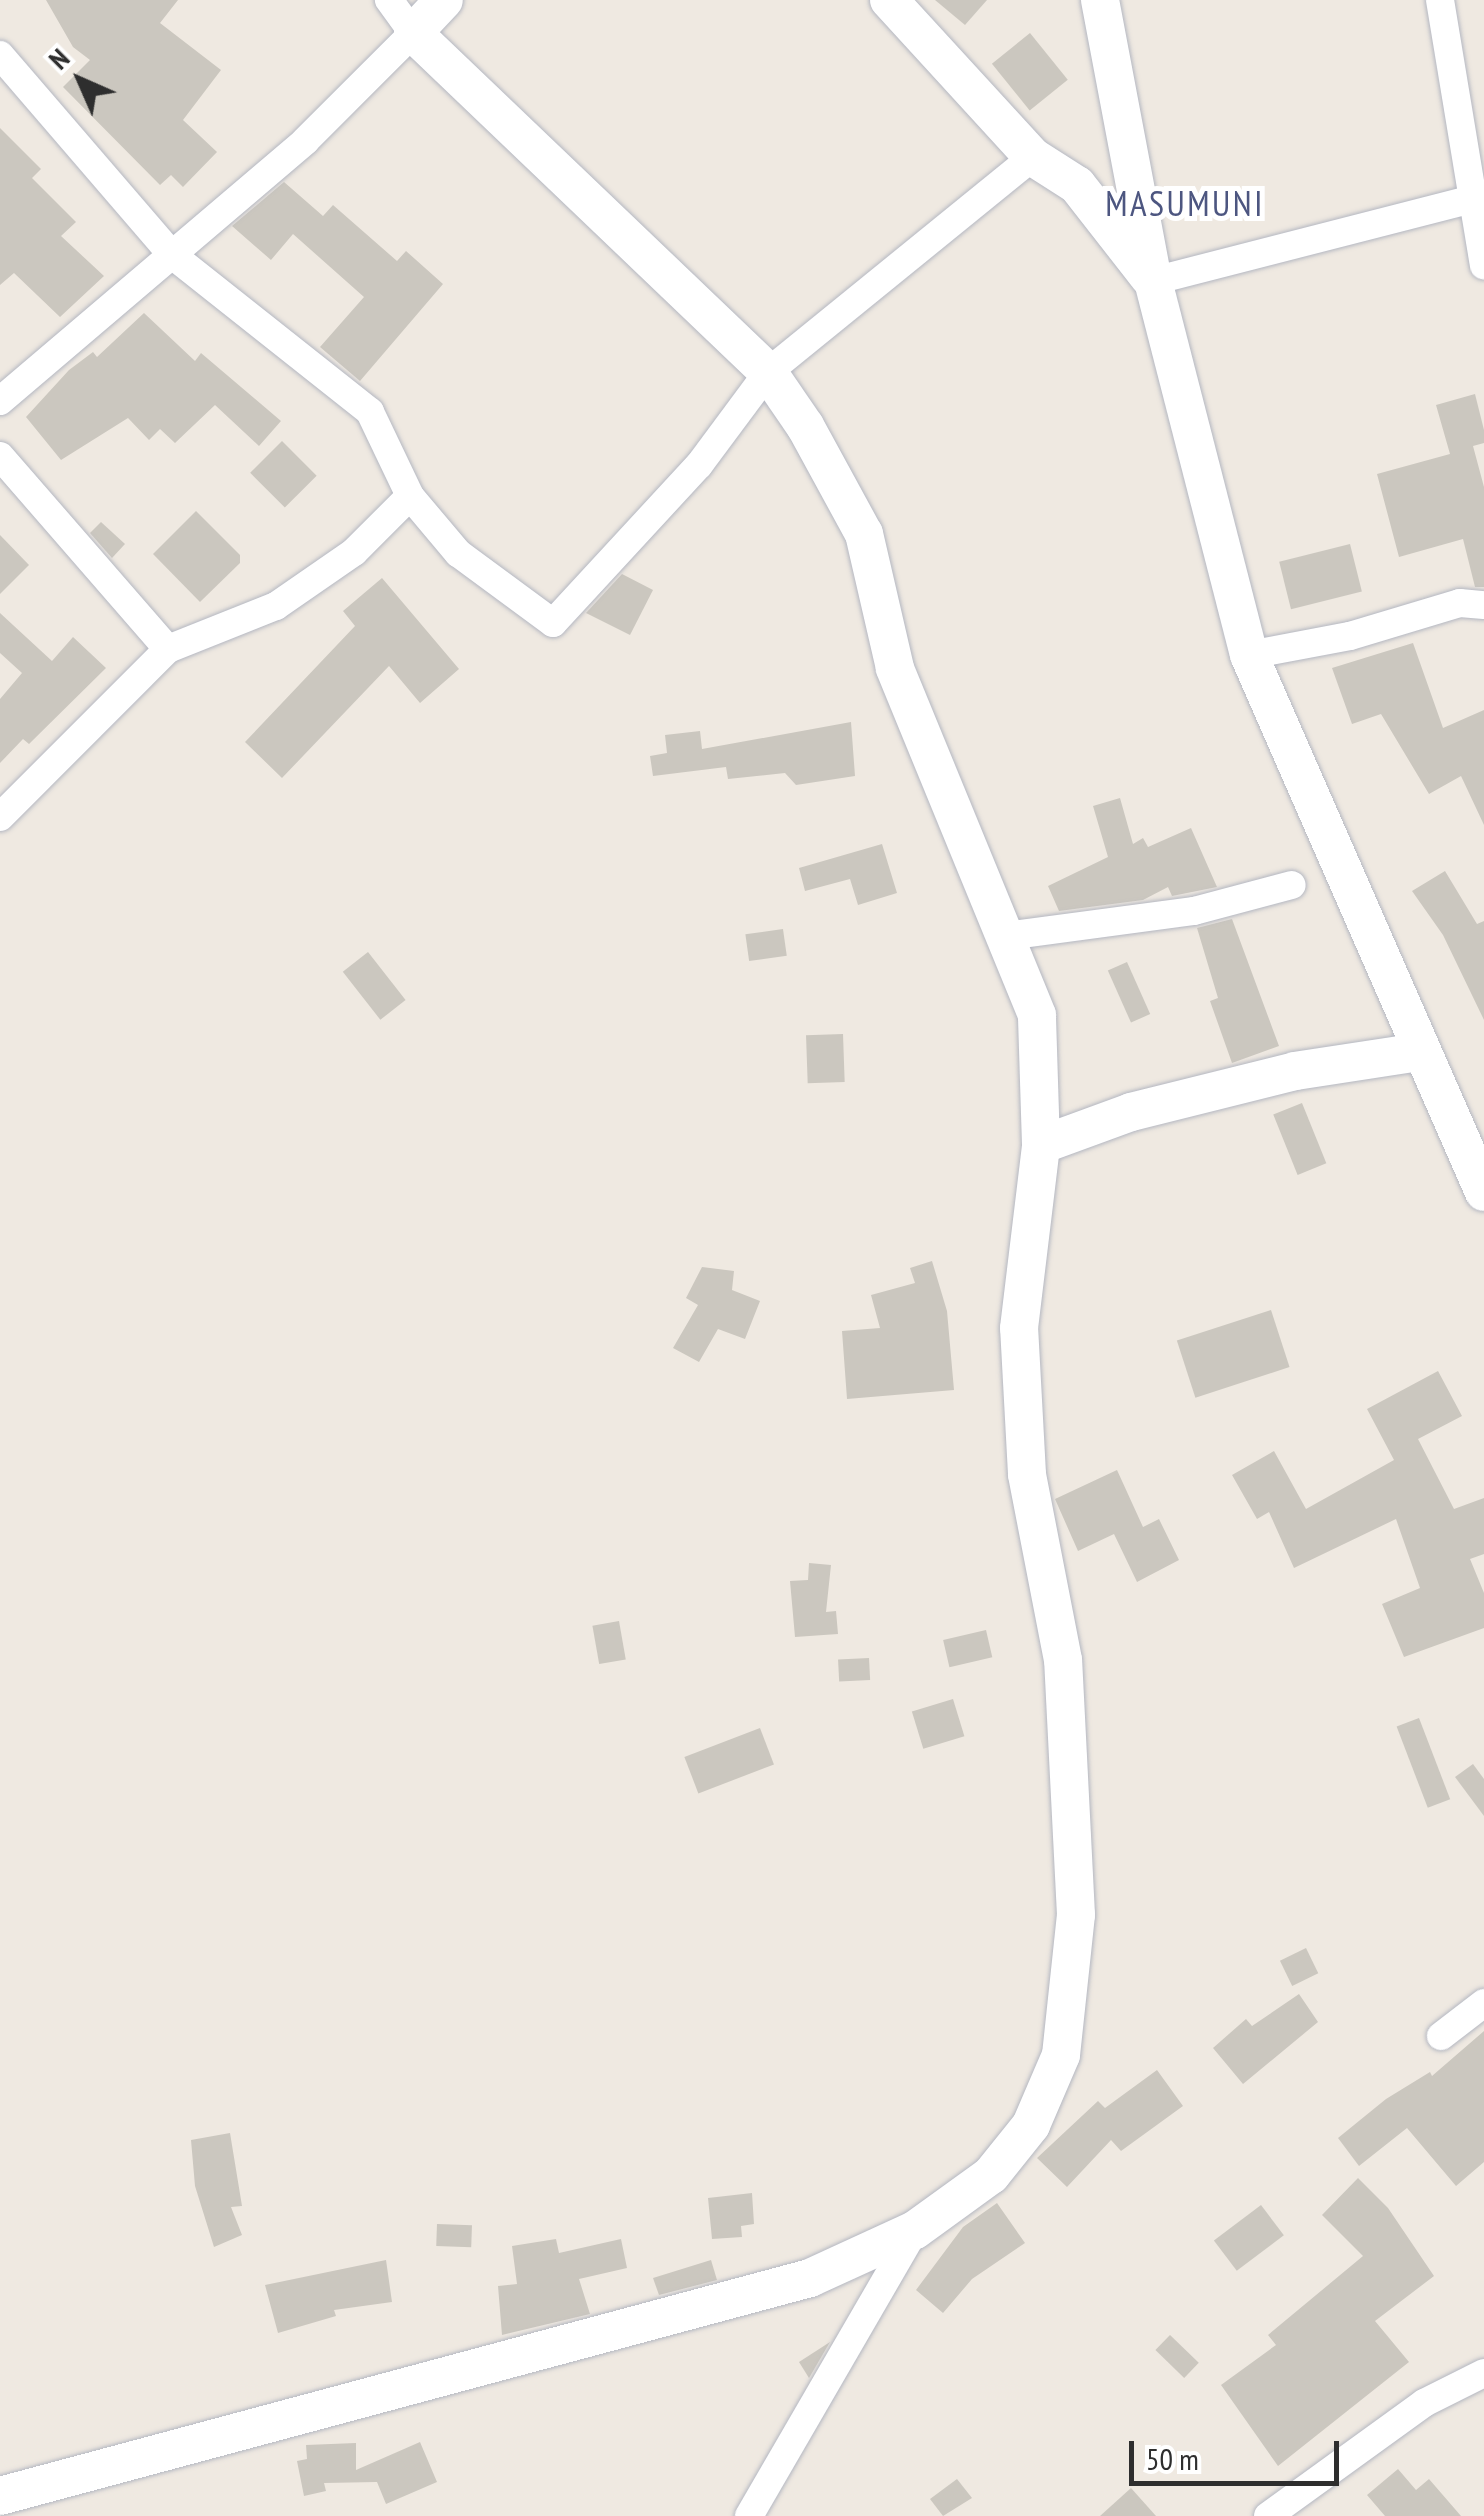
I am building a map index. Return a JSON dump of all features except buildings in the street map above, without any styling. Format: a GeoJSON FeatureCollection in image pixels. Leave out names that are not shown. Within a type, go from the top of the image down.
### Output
{"type":"FeatureCollection","features":[{"type":"Feature","properties":{"kind":"street"},"geometry":{"type":"LineString","coordinates":[[0,2496],[810,2278],[915,2230],[991,2175],[1031,2124],[1060,2055],[1076,1915],[1064,1660],[1027,1474],[1019,1328],[1041,1145],[1037,1015],[895,668],[864,534],[768,372],[412,33],[390,0]]}},
{"type":"Feature","properties":{"kind":"street"},"geometry":{"type":"LineString","coordinates":[[0,401],[305,140],[444,0]]}},
{"type":"Feature","properties":{"kind":"street"},"geometry":{"type":"LineString","coordinates":[[889,0],[1033,156],[1077,185],[1153,281]]}},
{"type":"Feature","properties":{"kind":"street"},"geometry":{"type":"LineString","coordinates":[[1100,0],[1153,281],[1249,655],[1484,1192]]}},
{"type":"Feature","properties":{"kind":"street"},"geometry":{"type":"LineString","coordinates":[[1440,0],[1484,265]]}},
{"type":"Feature","properties":{"kind":"street"},"geometry":{"type":"LineString","coordinates":[[0,54],[171,254],[370,412],[410,496],[458,554],[553,623],[698,464],[768,372],[1033,156]]}},
{"type":"Feature","properties":{"kind":"street"},"geometry":{"type":"LineString","coordinates":[[1153,281],[1473,198]]}},
{"type":"Feature","properties":{"kind":"street"},"geometry":{"type":"LineString","coordinates":[[0,456],[168,649]]}},
{"type":"Feature","properties":{"kind":"street"},"geometry":{"type":"LineString","coordinates":[[0,817],[168,649],[276,606],[354,552],[410,496]]}},
{"type":"Feature","properties":{"kind":"street"},"geometry":{"type":"LineString","coordinates":[[1249,655],[1350,636],[1460,603],[1484,605]]}},
{"type":"Feature","properties":{"kind":"street"},"geometry":{"type":"LineString","coordinates":[[1006,936],[1194,911],[1292,885]]}},
{"type":"Feature","properties":{"kind":"street"},"geometry":{"type":"LineString","coordinates":[[1041,1145],[1131,1112],[1295,1071],[1420,1052]]}},
{"type":"Feature","properties":{"kind":"street"},"geometry":{"type":"LineString","coordinates":[[1441,2036],[1484,2003]]}},
{"type":"Feature","properties":{"kind":"street"},"geometry":{"type":"LineString","coordinates":[[749,2516],[915,2230]]}},
{"type":"Feature","properties":{"kind":"street"},"geometry":{"type":"LineString","coordinates":[[1268,2516],[1424,2403],[1484,2373]]}},
{"type":"Feature","properties":{"kind":"district","name":"MASUMUNI"},"geometry":{"type":"Point","coordinates":[1185,203]}}]}
